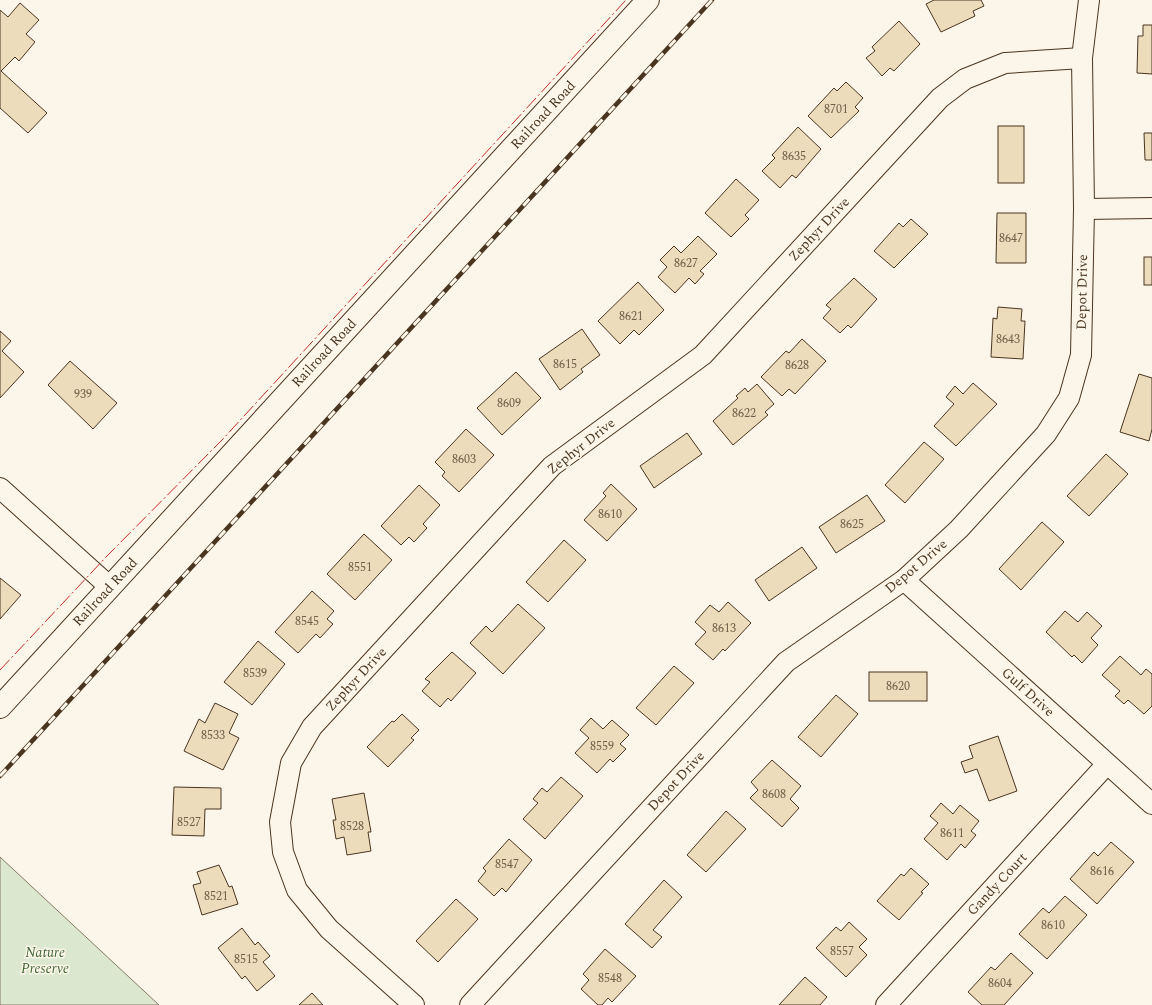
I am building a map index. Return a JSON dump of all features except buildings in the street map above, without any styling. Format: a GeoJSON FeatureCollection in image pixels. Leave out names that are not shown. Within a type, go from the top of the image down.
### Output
{"type":"FeatureCollection","features":[{"type":"Feature","properties":{"kind":"street","name":"Railroad Road"},"geometry":{"type":"LineString","coordinates":[[0,707],[648,0]]}},
{"type":"Feature","properties":{"kind":"street","name":"Depot Drive"},"geometry":{"type":"LineString","coordinates":[[470,1005],[786,662],[904,580],[959,529],[1046,434],[1069,398],[1081,355],[1084,209],[1082,58],[1089,0]]}},
{"type":"Feature","properties":{"kind":"street","name":"Zephyr Drive"},"geometry":{"type":"LineString","coordinates":[[414,1005],[329,929],[297,890],[283,852],[280,822],[291,763],[312,727],[552,466],[703,355],[940,98],[965,79],[1006,63],[1082,58]]}},
{"type":"Feature","properties":{"kind":"street"},"geometry":{"type":"LineString","coordinates":[[1084,209],[1152,208]]}},
{"type":"Feature","properties":{"kind":"street"},"geometry":{"type":"LineString","coordinates":[[0,488],[110,587]]}},
{"type":"Feature","properties":{"kind":"street","name":"Gulf Drive"},"geometry":{"type":"LineString","coordinates":[[904,580],[1152,804]]}},
{"type":"Feature","properties":{"kind":"street","name":"Gandy Court"},"geometry":{"type":"LineString","coordinates":[[886,1005],[1108,764]]}},
{"type":"Feature","properties":{"kind":"green space","name":"Nature Preserve"},"geometry":{"type":"Polygon","coordinates":[[[0,857],[159,1005],[0,1005],[0,857]]]}},
{"type":"Feature","properties":{"kind":"railway"},"geometry":{"type":"LineString","coordinates":[[0,776],[712,0]]}},
{"type":"Feature","properties":{"kind":"power"},"geometry":{"type":"LineString","coordinates":[[0,670],[107,556],[222,440],[626,0]]}}]}
